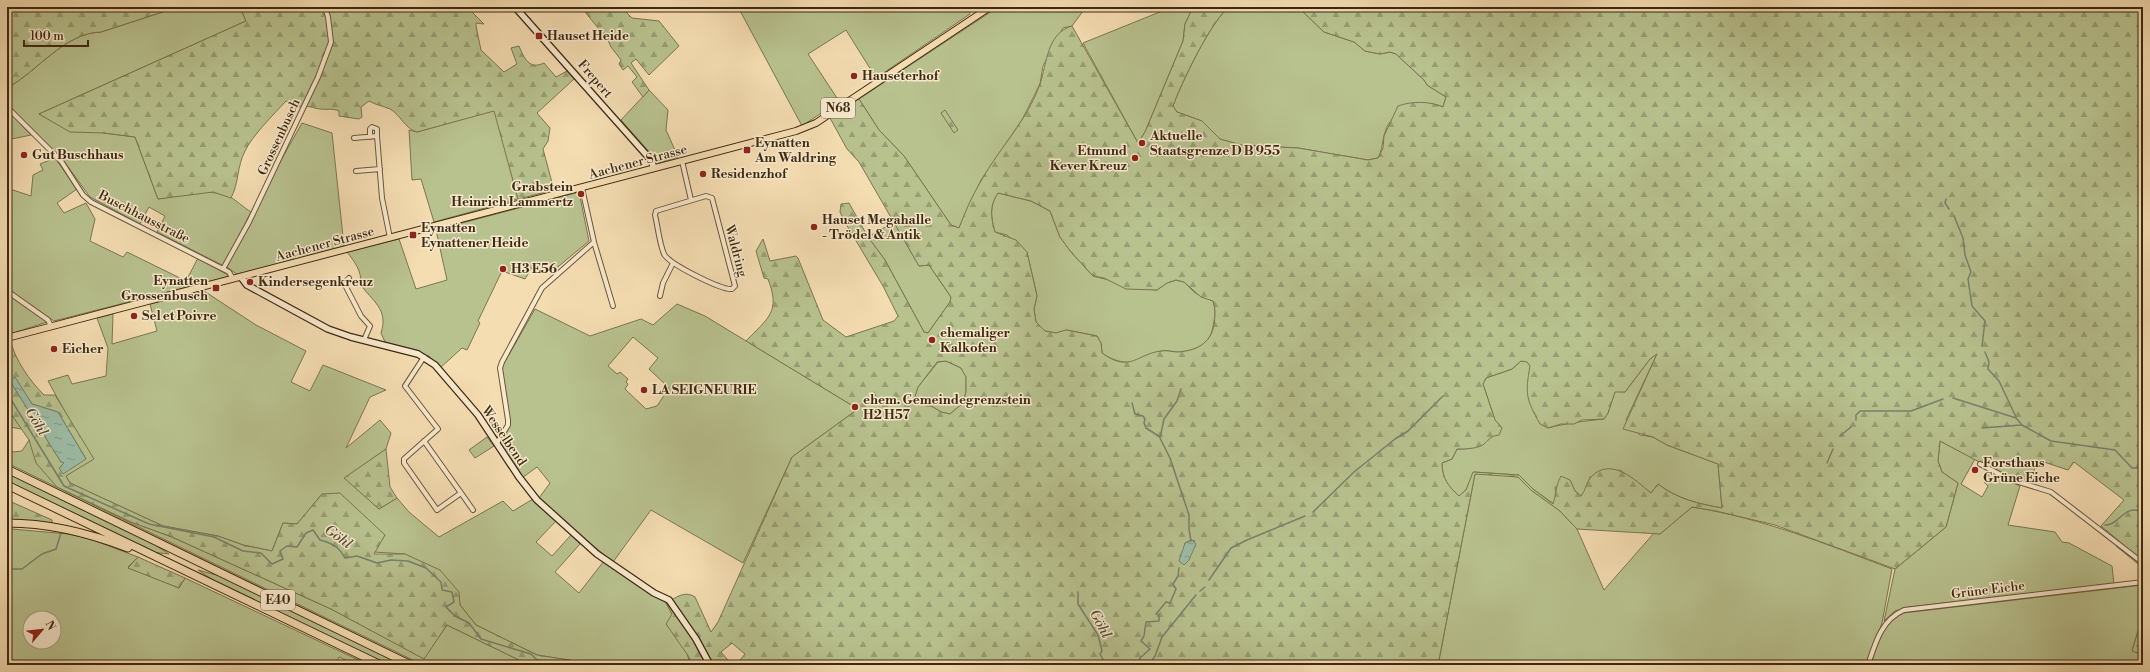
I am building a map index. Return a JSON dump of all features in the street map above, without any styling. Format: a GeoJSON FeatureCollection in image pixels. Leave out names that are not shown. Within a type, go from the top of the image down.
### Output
{"type":"FeatureCollection","features":[{"type":"Feature","properties":{"kind":"highway","name":"E40"},"geometry":{"type":"LineString","coordinates":[[7,469],[411,665]]}},
{"type":"Feature","properties":{"kind":"highway"},"geometry":{"type":"LineString","coordinates":[[7,485],[130,547]]}},
{"type":"Feature","properties":{"kind":"highway"},"geometry":{"type":"LineString","coordinates":[[7,523],[61,528],[91,535],[130,547]]}},
{"type":"Feature","properties":{"kind":"highway","name":"E40"},"geometry":{"type":"LineString","coordinates":[[130,547],[146,552],[381,665]]}},
{"type":"Feature","properties":{"kind":"main road","name":"Aachener Strasse"},"geometry":{"type":"LineString","coordinates":[[7,338],[807,128],[990,7]]}},
{"type":"Feature","properties":{"kind":"street","name":"Grossenbusch"},"geometry":{"type":"LineString","coordinates":[[223,269],[249,222],[318,77],[331,42],[328,17],[325,7]]}},
{"type":"Feature","properties":{"kind":"street","name":"Frepert"},"geometry":{"type":"LineString","coordinates":[[515,7],[651,160],[654,168]]}},
{"type":"Feature","properties":{"kind":"street","name":"Buschhausstraße"},"geometry":{"type":"LineString","coordinates":[[7,107],[61,161],[83,195],[91,202],[229,272],[233,279]]}},
{"type":"Feature","properties":{"kind":"street"},"geometry":{"type":"LineString","coordinates":[[370,137],[370,129],[372,127],[377,129],[382,198],[390,238]]}},
{"type":"Feature","properties":{"kind":"street"},"geometry":{"type":"LineString","coordinates":[[354,138],[377,136]]}},
{"type":"Feature","properties":{"kind":"street"},"geometry":{"type":"LineString","coordinates":[[682,161],[691,200]]}},
{"type":"Feature","properties":{"kind":"street"},"geometry":{"type":"LineString","coordinates":[[356,171],[380,168]]}},
{"type":"Feature","properties":{"kind":"street"},"geometry":{"type":"LineString","coordinates":[[582,188],[594,242],[613,306]]}},
{"type":"Feature","properties":{"kind":"street","name":"Waldring"},"geometry":{"type":"LineString","coordinates":[[706,196],[712,198],[735,286],[728,289],[721,287],[673,263],[665,255],[655,215],[660,209],[706,196]]}},
{"type":"Feature","properties":{"kind":"street"},"geometry":{"type":"LineString","coordinates":[[497,442],[508,425],[500,368],[502,362],[542,288],[594,242]]}},
{"type":"Feature","properties":{"kind":"street"},"geometry":{"type":"LineString","coordinates":[[660,296],[663,283],[673,263]]}},
{"type":"Feature","properties":{"kind":"street","name":"Wesselbend"},"geometry":{"type":"LineString","coordinates":[[241,277],[246,285],[328,330],[424,357],[435,365],[478,415],[519,477],[535,498],[597,554],[636,581],[669,600],[696,639],[710,665]]}},
{"type":"Feature","properties":{"kind":"street"},"geometry":{"type":"LineString","coordinates":[[349,278],[344,283],[361,316],[370,326],[364,340]]}},
{"type":"Feature","properties":{"kind":"street"},"geometry":{"type":"LineString","coordinates":[[7,291],[48,320],[51,326]]}},
{"type":"Feature","properties":{"kind":"street"},"geometry":{"type":"LineString","coordinates":[[424,357],[405,386],[438,429],[404,459],[407,470],[437,510],[461,493]]}},
{"type":"Feature","properties":{"kind":"street"},"geometry":{"type":"LineString","coordinates":[[424,441],[473,510]]}},
{"type":"Feature","properties":{"kind":"street"},"geometry":{"type":"LineString","coordinates":[[1980,464],[2009,479],[2051,492],[2143,563]]}},
{"type":"Feature","properties":{"kind":"street","name":"Grüne Eiche"},"geometry":{"type":"LineString","coordinates":[[1868,665],[1884,625],[1892,617],[1904,610],[2143,582]]}},
{"type":"Feature","properties":{"kind":"green space"},"geometry":{"type":"Polygon","coordinates":[[[7,7],[178,7],[75,39],[63,46],[7,88],[7,7]]]}},
{"type":"Feature","properties":{"kind":"green space"},"geometry":{"type":"Polygon","coordinates":[[[178,7],[240,7],[246,21],[39,114],[104,133],[135,137],[158,199],[204,192],[222,194],[235,200],[251,212],[225,264],[222,265],[157,232],[165,216],[149,207],[140,224],[90,197],[63,160],[7,105],[7,88],[63,46],[75,39],[178,7]]]}},
{"type":"Feature","properties":{"kind":"green space"},"geometry":{"type":"Polygon","coordinates":[[[240,7],[467,7],[484,24],[476,23],[481,50],[504,72],[517,64],[511,48],[519,46],[525,58],[531,64],[539,65],[544,63],[556,77],[567,71],[574,79],[537,113],[550,128],[548,141],[543,149],[554,190],[518,199],[494,111],[417,132],[409,128],[390,109],[369,101],[361,107],[362,117],[359,119],[339,116],[339,111],[332,109],[320,109],[308,106],[300,107],[286,101],[248,145],[242,157],[234,192],[231,198],[213,192],[158,199],[135,137],[104,133],[70,132],[39,114],[246,21],[240,7]]]}},
{"type":"Feature","properties":{"kind":"green space"},"geometry":{"type":"Polygon","coordinates":[[[590,7],[621,7],[632,18],[659,21],[679,46],[649,75],[636,59],[631,63],[649,90],[643,97],[632,82],[637,77],[628,66],[623,70],[619,64],[621,60],[611,47],[608,40],[585,12],[590,7]]]}},
{"type":"Feature","properties":{"kind":"green space"},"geometry":{"type":"Polygon","coordinates":[[[738,7],[969,7],[970,14],[876,78],[846,30],[808,54],[839,101],[802,126],[738,7]]]}},
{"type":"Feature","properties":{"kind":"green space"},"geometry":{"type":"Polygon","coordinates":[[[998,7],[1086,7],[1072,26],[1063,28],[1043,66],[1040,84],[1022,120],[981,180],[959,228],[951,225],[904,156],[879,130],[859,99],[998,7]]]}},
{"type":"Feature","properties":{"kind":"green space"},"geometry":{"type":"Polygon","coordinates":[[[1172,7],[1193,7],[1185,24],[1183,41],[1145,132],[1138,143],[1083,43],[1172,7]]]}},
{"type":"Feature","properties":{"kind":"green space"},"geometry":{"type":"Polygon","coordinates":[[[1193,7],[1230,7],[1215,23],[1206,37],[1182,83],[1173,106],[1177,112],[1202,121],[1220,139],[1241,145],[1298,148],[1368,160],[1378,158],[1383,148],[1384,136],[1398,106],[1420,102],[1443,107],[1446,97],[1427,85],[1424,80],[1396,54],[1390,52],[1380,54],[1365,51],[1354,42],[1324,32],[1298,7],[2143,7],[2143,568],[2116,546],[2119,541],[2101,526],[2124,500],[2074,462],[2068,470],[2038,460],[2029,484],[2009,478],[1940,441],[1938,461],[1942,472],[1958,483],[1946,527],[1895,569],[1775,525],[1692,507],[1660,534],[1577,529],[1560,511],[1531,490],[1518,477],[1475,474],[1438,665],[736,665],[745,654],[732,643],[721,652],[732,665],[691,665],[689,657],[666,624],[672,614],[666,603],[687,594],[695,597],[711,632],[718,622],[792,457],[858,409],[746,341],[766,320],[773,307],[772,290],[768,279],[764,278],[756,251],[763,239],[770,261],[796,256],[798,258],[823,320],[846,337],[894,321],[898,316],[883,286],[846,224],[840,212],[841,204],[849,203],[868,237],[885,260],[924,332],[928,333],[950,302],[951,297],[929,265],[919,266],[859,162],[847,149],[830,118],[859,99],[879,130],[904,156],[951,225],[959,228],[969,204],[988,169],[1021,122],[1035,97],[1049,50],[1057,35],[1072,26],[1138,143],[1145,132],[1183,41],[1185,24],[1193,7]],[[998,193],[995,198],[992,212],[995,232],[1016,240],[1027,252],[1037,296],[1034,309],[1036,322],[1045,331],[1056,333],[1066,330],[1097,336],[1101,343],[1102,353],[1120,362],[1134,361],[1146,355],[1164,351],[1178,352],[1190,350],[1206,342],[1210,337],[1215,319],[1213,301],[1201,297],[1184,282],[1176,280],[1167,283],[1157,290],[1126,289],[1104,278],[1093,276],[1071,252],[1060,237],[1050,211],[1031,201],[998,193]],[[1657,354],[1650,359],[1625,392],[1615,392],[1608,413],[1604,419],[1582,420],[1574,424],[1561,424],[1548,428],[1540,424],[1529,402],[1527,383],[1530,366],[1527,362],[1521,361],[1512,369],[1486,378],[1483,384],[1495,420],[1502,428],[1499,435],[1492,437],[1483,445],[1467,449],[1457,449],[1452,459],[1442,463],[1446,481],[1459,496],[1466,490],[1473,472],[1519,475],[1533,489],[1553,504],[1561,476],[1570,480],[1575,491],[1581,496],[1591,477],[1599,471],[1615,469],[1638,482],[1651,493],[1658,484],[1673,494],[1688,500],[1722,508],[1718,464],[1667,445],[1653,437],[1623,429],[1657,354]],[[946,361],[937,362],[918,387],[915,396],[941,412],[950,414],[963,403],[966,392],[966,377],[961,368],[946,361]],[[1191,540],[1185,543],[1183,564],[1195,541],[1191,540]]]}},
{"type":"Feature","properties":{"kind":"green space"},"geometry":{"type":"Polygon","coordinates":[[[1230,7],[1298,7],[1324,32],[1354,42],[1365,51],[1380,54],[1390,52],[1396,54],[1424,80],[1427,85],[1446,97],[1443,107],[1431,103],[1420,104],[1391,121],[1387,126],[1378,158],[1368,160],[1298,148],[1241,145],[1220,139],[1202,121],[1177,112],[1173,106],[1182,83],[1206,37],[1223,13],[1230,7]]]}},
{"type":"Feature","properties":{"kind":"green space"},"geometry":{"type":"Polygon","coordinates":[[[649,90],[668,110],[666,130],[678,157],[659,163],[621,120],[649,90]]]}},
{"type":"Feature","properties":{"kind":"green space"},"geometry":{"type":"Polygon","coordinates":[[[7,109],[31,135],[7,140],[7,109]]]}},
{"type":"Feature","properties":{"kind":"green space"},"geometry":{"type":"Polygon","coordinates":[[[495,110],[518,199],[434,222],[421,179],[412,180],[409,130],[417,132],[495,110]]]}},
{"type":"Feature","properties":{"kind":"green space"},"geometry":{"type":"Polygon","coordinates":[[[945,110],[958,130],[954,133],[941,113],[945,110]]]}},
{"type":"Feature","properties":{"kind":"green space"},"geometry":{"type":"Polygon","coordinates":[[[302,123],[332,133],[344,246],[238,275],[227,267],[252,212],[302,123]]]}},
{"type":"Feature","properties":{"kind":"green space"},"geometry":{"type":"Polygon","coordinates":[[[55,158],[77,189],[57,203],[64,213],[86,203],[95,219],[90,241],[123,257],[127,252],[186,281],[198,258],[230,276],[54,321],[51,319],[7,289],[7,188],[31,196],[33,175],[43,170],[40,164],[55,158]]]}},
{"type":"Feature","properties":{"kind":"green space"},"geometry":{"type":"Polygon","coordinates":[[[579,192],[589,241],[553,271],[534,264],[525,279],[502,271],[478,321],[480,323],[467,350],[462,348],[440,368],[429,356],[385,342],[381,333],[383,318],[381,311],[360,284],[361,280],[359,271],[347,252],[399,239],[416,289],[447,280],[436,230],[579,192]]]}},
{"type":"Feature","properties":{"kind":"green space"},"geometry":{"type":"Polygon","coordinates":[[[998,193],[1031,201],[1050,211],[1060,237],[1071,252],[1093,276],[1145,289],[1157,290],[1167,283],[1176,280],[1184,282],[1195,293],[1213,301],[1215,316],[1212,332],[1209,338],[1206,342],[1190,350],[1178,352],[1159,352],[1151,354],[1136,362],[1126,362],[1115,360],[1102,353],[1101,343],[1097,336],[1067,330],[1056,333],[1045,331],[1036,322],[1034,309],[1037,296],[1027,252],[1007,235],[995,232],[992,207],[998,193]]]}},
{"type":"Feature","properties":{"kind":"green space"},"geometry":{"type":"Polygon","coordinates":[[[894,222],[919,266],[929,265],[951,297],[950,302],[928,333],[924,332],[885,260],[868,237],[894,222]]]}},
{"type":"Feature","properties":{"kind":"green space"},"geometry":{"type":"Polygon","coordinates":[[[204,291],[256,325],[306,351],[291,382],[310,391],[323,365],[386,390],[370,397],[346,448],[380,420],[391,433],[386,449],[345,478],[379,509],[397,498],[409,512],[439,537],[503,501],[513,511],[533,499],[556,521],[536,542],[552,556],[571,535],[580,544],[555,572],[579,593],[604,561],[666,603],[672,614],[691,665],[591,665],[588,663],[537,655],[476,625],[460,605],[458,592],[405,554],[374,552],[385,535],[322,494],[297,524],[283,523],[272,551],[243,545],[218,536],[163,526],[70,483],[66,477],[69,419],[48,381],[68,375],[72,384],[106,376],[108,348],[97,318],[113,314],[112,344],[157,331],[150,304],[204,291]]]}},
{"type":"Feature","properties":{"kind":"green space"},"geometry":{"type":"Polygon","coordinates":[[[7,293],[45,320],[47,322],[7,335],[7,293]]]}},
{"type":"Feature","properties":{"kind":"green space"},"geometry":{"type":"Polygon","coordinates":[[[677,304],[705,316],[858,409],[792,457],[743,563],[651,510],[613,562],[559,518],[539,498],[550,483],[537,467],[522,478],[497,438],[507,423],[502,367],[535,309],[590,336],[641,319],[653,325],[677,304]],[[633,337],[608,366],[617,374],[620,372],[628,379],[626,382],[628,384],[625,389],[646,409],[657,406],[669,388],[649,369],[658,358],[633,337]]]}},
{"type":"Feature","properties":{"kind":"green space"},"geometry":{"type":"Polygon","coordinates":[[[10,340],[19,363],[38,389],[44,395],[55,395],[94,459],[66,476],[70,483],[163,526],[218,536],[243,545],[272,551],[283,523],[297,524],[322,494],[340,493],[385,535],[374,554],[405,554],[440,570],[459,592],[460,605],[476,625],[537,655],[588,663],[591,665],[522,665],[519,660],[447,625],[424,659],[331,609],[172,537],[131,522],[57,487],[36,463],[29,440],[7,408],[7,341],[10,340]],[[15,378],[10,381],[61,462],[64,463],[86,459],[58,412],[32,404],[15,378]]]}},
{"type":"Feature","properties":{"kind":"green space"},"geometry":{"type":"Polygon","coordinates":[[[1657,354],[1626,420],[1640,435],[1653,437],[1667,445],[1718,464],[1722,508],[1688,500],[1673,494],[1658,484],[1651,493],[1620,470],[1590,477],[1585,491],[1581,496],[1575,491],[1570,480],[1555,487],[1556,494],[1554,504],[1533,489],[1519,475],[1474,472],[1466,490],[1459,496],[1446,482],[1442,463],[1452,459],[1457,449],[1471,448],[1482,444],[1502,428],[1495,420],[1483,384],[1486,378],[1512,369],[1521,361],[1527,361],[1530,366],[1548,428],[1569,423],[1604,419],[1608,413],[1615,391],[1625,392],[1650,359],[1657,354]]]}},
{"type":"Feature","properties":{"kind":"green space"},"geometry":{"type":"Polygon","coordinates":[[[946,361],[961,368],[966,376],[966,392],[963,403],[950,414],[941,412],[915,396],[918,387],[938,362],[946,361]]]}},
{"type":"Feature","properties":{"kind":"green space"},"geometry":{"type":"Polygon","coordinates":[[[7,408],[22,429],[9,427],[7,422],[7,408]]]}},
{"type":"Feature","properties":{"kind":"green space"},"geometry":{"type":"Polygon","coordinates":[[[487,437],[494,446],[475,458],[469,450],[487,437]]]}},
{"type":"Feature","properties":{"kind":"green space"},"geometry":{"type":"Polygon","coordinates":[[[29,440],[57,487],[131,522],[172,537],[331,609],[424,658],[447,625],[519,660],[522,665],[423,665],[7,463],[7,449],[13,452],[22,451],[29,440]]]}},
{"type":"Feature","properties":{"kind":"green space"},"geometry":{"type":"Polygon","coordinates":[[[1940,441],[1975,459],[1961,484],[1982,497],[1988,486],[1984,482],[1989,472],[2020,486],[2008,525],[2055,532],[2062,542],[2069,543],[2112,566],[2114,584],[1909,607],[1895,611],[1884,621],[1895,569],[1946,527],[1958,483],[1942,472],[1938,461],[1940,441]]]}},
{"type":"Feature","properties":{"kind":"green space"},"geometry":{"type":"Polygon","coordinates":[[[386,449],[390,487],[397,498],[379,509],[344,478],[386,449]]]}},
{"type":"Feature","properties":{"kind":"green space"},"geometry":{"type":"Polygon","coordinates":[[[7,472],[149,541],[169,554],[151,552],[7,482],[7,472]]]}},
{"type":"Feature","properties":{"kind":"green space"},"geometry":{"type":"Polygon","coordinates":[[[1479,473],[1519,477],[1531,490],[1560,511],[1577,529],[1604,590],[1654,533],[1660,534],[1692,507],[1769,525],[1818,541],[1892,569],[1882,623],[1866,665],[1438,665],[1475,474],[1479,473]]]}},
{"type":"Feature","properties":{"kind":"green space"},"geometry":{"type":"Polygon","coordinates":[[[7,500],[52,520],[52,524],[7,521],[7,500]]]}},
{"type":"Feature","properties":{"kind":"green space"},"geometry":{"type":"Polygon","coordinates":[[[12,529],[68,534],[88,538],[138,557],[128,567],[179,588],[185,578],[369,665],[356,665],[339,657],[336,665],[7,665],[7,531],[12,529]]]}},
{"type":"Feature","properties":{"kind":"green space"},"geometry":{"type":"Polygon","coordinates":[[[138,557],[185,578],[179,588],[128,568],[138,557]]]}},
{"type":"Feature","properties":{"kind":"green space"},"geometry":{"type":"Polygon","coordinates":[[[198,570],[224,577],[406,665],[385,665],[222,586],[198,570]]]}},
{"type":"Feature","properties":{"kind":"green space"},"geometry":{"type":"Polygon","coordinates":[[[2143,585],[2143,615],[2132,650],[2143,655],[2143,665],[1871,665],[1878,642],[1886,628],[1890,622],[1903,613],[2143,585]]]}},
{"type":"Feature","properties":{"kind":"green space"},"geometry":{"type":"Polygon","coordinates":[[[2143,615],[2143,655],[2132,651],[2143,615]]]}},
{"type":"Feature","properties":{"kind":"water"},"geometry":{"type":"Polygon","coordinates":[[[15,377],[32,404],[58,412],[86,459],[63,474],[59,468],[64,463],[61,462],[10,381],[15,377]]]}},
{"type":"Feature","properties":{"kind":"water"},"geometry":{"type":"Polygon","coordinates":[[[1192,540],[1196,544],[1189,560],[1184,565],[1179,561],[1185,543],[1192,540]]]}},
{"type":"Feature","properties":{"kind":"waterway"},"geometry":{"type":"LineString","coordinates":[[1946,199],[1945,203],[1949,209]]}},
{"type":"Feature","properties":{"kind":"waterway"},"geometry":{"type":"LineString","coordinates":[[1954,216],[1963,238],[1965,255],[1971,272],[1968,279],[1972,306],[1985,321],[1982,346]]}},
{"type":"Feature","properties":{"kind":"waterway"},"geometry":{"type":"LineString","coordinates":[[1985,352],[1989,362],[1988,369],[1999,381],[2016,417]]}},
{"type":"Feature","properties":{"kind":"waterway"},"geometry":{"type":"LineString","coordinates":[[2143,380],[2143,386]]}},
{"type":"Feature","properties":{"kind":"waterway"},"geometry":{"type":"LineString","coordinates":[[1181,389],[1177,401],[1164,419],[1160,438],[1170,458],[1189,515],[1191,541]]}},
{"type":"Feature","properties":{"kind":"waterway","name":"Göhl"},"geometry":{"type":"LineString","coordinates":[[7,393],[64,486],[149,524],[214,537],[243,551],[261,553],[272,564],[283,559],[280,551],[287,546],[297,547],[306,533],[313,530],[320,540],[335,546],[345,558],[357,556],[377,563],[391,560],[408,561],[426,568],[441,582],[442,590],[452,592],[454,602],[446,607],[455,616],[469,623],[481,639],[531,654],[537,660],[571,665]]}},
{"type":"Feature","properties":{"kind":"waterway"},"geometry":{"type":"LineString","coordinates":[[1313,512],[1354,472],[1395,439],[1408,431],[1443,396]]}},
{"type":"Feature","properties":{"kind":"waterway"},"geometry":{"type":"LineString","coordinates":[[1953,398],[2016,418],[2022,425],[2051,441],[2115,450],[2132,468],[2141,468],[2143,471]]}},
{"type":"Feature","properties":{"kind":"waterway"},"geometry":{"type":"LineString","coordinates":[[1856,420],[1856,415],[1860,411],[1911,411],[1943,399]]}},
{"type":"Feature","properties":{"kind":"waterway"},"geometry":{"type":"LineString","coordinates":[[1132,403],[1135,414],[1143,416],[1145,419],[1144,423],[1146,428],[1160,437]]}},
{"type":"Feature","properties":{"kind":"waterway"},"geometry":{"type":"LineString","coordinates":[[1982,428],[2021,425]]}},
{"type":"Feature","properties":{"kind":"waterway"},"geometry":{"type":"LineString","coordinates":[[1840,436],[1851,427]]}},
{"type":"Feature","properties":{"kind":"waterway"},"geometry":{"type":"LineString","coordinates":[[1827,463],[1833,449]]}},
{"type":"Feature","properties":{"kind":"waterway"},"geometry":{"type":"LineString","coordinates":[[2105,525],[2114,522],[2126,512],[2131,510],[2143,512]]}},
{"type":"Feature","properties":{"kind":"waterway"},"geometry":{"type":"LineString","coordinates":[[1209,580],[1231,548],[1305,516]]}},
{"type":"Feature","properties":{"kind":"waterway"},"geometry":{"type":"LineString","coordinates":[[7,569],[22,569],[42,554],[56,549],[61,533]]}},
{"type":"Feature","properties":{"kind":"waterway","name":"Göhl"},"geometry":{"type":"LineString","coordinates":[[1139,665],[1140,658],[1150,649],[1141,641],[1144,636],[1146,622],[1159,621],[1159,615],[1156,614],[1166,602],[1170,603],[1176,589],[1173,584],[1178,576],[1179,568]]}},
{"type":"Feature","properties":{"kind":"waterway"},"geometry":{"type":"LineString","coordinates":[[1200,591],[1205,587]]}},
{"type":"Feature","properties":{"kind":"waterway","name":"Göhl"},"geometry":{"type":"LineString","coordinates":[[1078,592],[1078,604],[1098,635],[1102,651],[1100,654],[1106,665]]}},
{"type":"Feature","properties":{"kind":"waterway"},"geometry":{"type":"LineString","coordinates":[[1143,665],[1151,662],[1155,656],[1162,637],[1196,595]]}},
{"type":"Feature","properties":{"kind":"place","name":"Hauset Heide"},"geometry":{"type":"Point","coordinates":[539,36]}},
{"type":"Feature","properties":{"kind":"place","name":"Hauseterhof"},"geometry":{"type":"Point","coordinates":[854,76]}},
{"type":"Feature","properties":{"kind":"place","name":"Aktuelle Staatsgrenze D B 955"},"geometry":{"type":"Point","coordinates":[1142,143]}},
{"type":"Feature","properties":{"kind":"place","name":"Eynatten Am Waldring"},"geometry":{"type":"Point","coordinates":[747,150]}},
{"type":"Feature","properties":{"kind":"place","name":"Gut Buschhaus"},"geometry":{"type":"Point","coordinates":[24,155]}},
{"type":"Feature","properties":{"kind":"place","name":"Etmund Kever Kreuz"},"geometry":{"type":"Point","coordinates":[1135,158]}},
{"type":"Feature","properties":{"kind":"place","name":"Residenzhof"},"geometry":{"type":"Point","coordinates":[703,174]}},
{"type":"Feature","properties":{"kind":"place","name":"Grabstein Heinrich Lammertz"},"geometry":{"type":"Point","coordinates":[581,194]}},
{"type":"Feature","properties":{"kind":"place","name":"Hauset Megahalle - Trödel & Antik"},"geometry":{"type":"Point","coordinates":[814,227]}},
{"type":"Feature","properties":{"kind":"place","name":"Eynatten Eynattener Heide"},"geometry":{"type":"Point","coordinates":[413,235]}},
{"type":"Feature","properties":{"kind":"place","name":"H3 E56"},"geometry":{"type":"Point","coordinates":[503,269]}},
{"type":"Feature","properties":{"kind":"place","name":"Kindersegenkreuz"},"geometry":{"type":"Point","coordinates":[250,282]}},
{"type":"Feature","properties":{"kind":"place","name":"Eynatten Grossenbusch"},"geometry":{"type":"Point","coordinates":[216,288]}},
{"type":"Feature","properties":{"kind":"place","name":"Sel et Poivre"},"geometry":{"type":"Point","coordinates":[134,316]}},
{"type":"Feature","properties":{"kind":"place","name":"ehemaliger Kalkofen"},"geometry":{"type":"Point","coordinates":[932,340]}},
{"type":"Feature","properties":{"kind":"place","name":"Eicher"},"geometry":{"type":"Point","coordinates":[54,349]}},
{"type":"Feature","properties":{"kind":"place","name":"LA SEIGNEURIE"},"geometry":{"type":"Point","coordinates":[644,390]}},
{"type":"Feature","properties":{"kind":"place","name":"ehem. Gemeindegrenzstein H2 H57"},"geometry":{"type":"Point","coordinates":[855,407]}},
{"type":"Feature","properties":{"kind":"place","name":"Forsthaus Grüne Eiche"},"geometry":{"type":"Point","coordinates":[1975,470]}}]}
